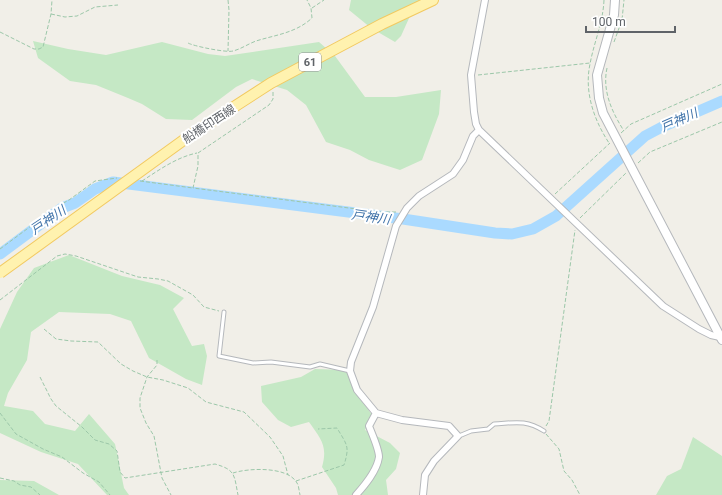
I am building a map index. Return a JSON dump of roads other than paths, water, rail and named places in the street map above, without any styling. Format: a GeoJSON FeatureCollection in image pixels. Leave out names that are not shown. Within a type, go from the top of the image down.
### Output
{"type":"FeatureCollection","features":[{"type":"Feature","properties":{"kind":"main road","name":"船橋印西線"},"geometry":{"type":"LineString","coordinates":[[0,273],[192,134],[271,84],[375,27],[433,0]]}},
{"type":"Feature","properties":{"kind":"street"},"geometry":{"type":"LineString","coordinates":[[485,0],[471,75],[474,112],[476,124],[479,130],[663,306],[699,329],[721,338]]}},
{"type":"Feature","properties":{"kind":"street"},"geometry":{"type":"LineString","coordinates":[[614,0],[614,15],[598,74],[599,98],[603,113],[721,338]]}},
{"type":"Feature","properties":{"kind":"street"},"geometry":{"type":"LineString","coordinates":[[423,495],[425,475],[434,461],[458,436],[449,426],[402,420],[376,413],[358,390],[350,371],[351,362],[373,307],[396,226],[403,214],[419,196],[453,174],[463,160],[473,136],[479,130]]}},
{"type":"Feature","properties":{"kind":"street"},"geometry":{"type":"LineString","coordinates":[[356,495],[374,470],[379,456],[369,426],[376,413]]}},
{"type":"Feature","properties":{"kind":"lane"},"geometry":{"type":"LineString","coordinates":[[224,312],[219,356],[253,363],[271,362],[310,367],[320,364],[350,371]]}},
{"type":"Feature","properties":{"kind":"lane"},"geometry":{"type":"LineString","coordinates":[[458,436],[488,429],[494,424],[526,423],[544,431]]}},
{"type":"Feature","properties":{"kind":"waterway","name":"戸神川"},"geometry":{"type":"LineString","coordinates":[[0,254],[62,208],[75,203],[95,189],[113,182],[403,219],[495,233],[512,234],[533,229],[556,216],[645,136],[722,101]]}}]}
